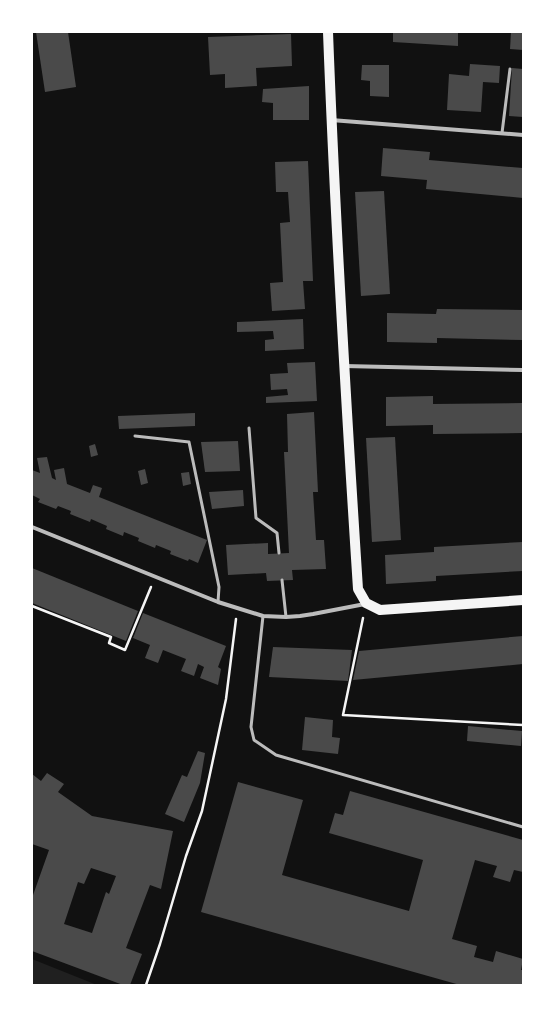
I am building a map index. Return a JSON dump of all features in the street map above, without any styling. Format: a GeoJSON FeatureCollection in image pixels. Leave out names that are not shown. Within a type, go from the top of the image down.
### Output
{"type":"FeatureCollection","features":[{"type":"Feature","properties":{"kind":"main road"},"geometry":{"type":"LineString","coordinates":[[328,32],[343,366],[358,589],[366,604],[380,610],[523,600]]}},
{"type":"Feature","properties":{"kind":"street"},"geometry":{"type":"LineString","coordinates":[[331,120],[523,135]]}},
{"type":"Feature","properties":{"kind":"street"},"geometry":{"type":"LineString","coordinates":[[343,366],[523,370]]}},
{"type":"Feature","properties":{"kind":"street"},"geometry":{"type":"LineString","coordinates":[[32,526],[218,602],[263,616],[286,617],[313,614],[366,604]]}},
{"type":"Feature","properties":{"kind":"lane"},"geometry":{"type":"LineString","coordinates":[[502,133],[510,69]]}},
{"type":"Feature","properties":{"kind":"lane"},"geometry":{"type":"LineString","coordinates":[[249,428],[256,518],[277,533],[279,553]]}},
{"type":"Feature","properties":{"kind":"lane"},"geometry":{"type":"LineString","coordinates":[[135,436],[189,442],[219,587],[218,602]]}},
{"type":"Feature","properties":{"kind":"lane"},"geometry":{"type":"LineString","coordinates":[[282,580],[286,617]]}},
{"type":"Feature","properties":{"kind":"lane"},"geometry":{"type":"LineString","coordinates":[[263,616],[251,727],[254,740],[276,755],[523,827]]}},
{"type":"Feature","properties":{"kind":"path"},"geometry":{"type":"LineString","coordinates":[[32,606],[111,637],[109,644],[125,650],[155,577]]}},
{"type":"Feature","properties":{"kind":"path"},"geometry":{"type":"LineString","coordinates":[[366,604],[343,715],[523,725]]}},
{"type":"Feature","properties":{"kind":"path"},"geometry":{"type":"LineString","coordinates":[[146,985],[160,944],[186,856],[202,811],[226,699],[237,609]]}},
{"type":"Feature","properties":{"kind":"shaded area"},"geometry":{"type":"Polygon","coordinates":[[[32,959],[97,985],[32,985],[32,959]]]}},
{"type":"Feature","properties":{"kind":"building"},"geometry":{"type":"Polygon","coordinates":[[[36,32],[68,32],[76,87],[45,92],[36,32]]]}},
{"type":"Feature","properties":{"kind":"building"},"geometry":{"type":"Polygon","coordinates":[[[393,32],[458,32],[458,46],[393,42],[393,32]]]}},
{"type":"Feature","properties":{"kind":"building"},"geometry":{"type":"Polygon","coordinates":[[[511,32],[523,32],[523,50],[510,49],[511,32]]]}},
{"type":"Feature","properties":{"kind":"building"},"geometry":{"type":"Polygon","coordinates":[[[291,34],[292,66],[256,68],[257,86],[225,88],[225,74],[210,75],[208,37],[291,34]]]}},
{"type":"Feature","properties":{"kind":"building"},"geometry":{"type":"Polygon","coordinates":[[[470,64],[500,66],[499,83],[483,82],[481,112],[447,110],[449,74],[469,76],[470,64]]]}},
{"type":"Feature","properties":{"kind":"building"},"geometry":{"type":"Polygon","coordinates":[[[362,65],[389,65],[389,97],[370,96],[370,81],[361,80],[362,65]]]}},
{"type":"Feature","properties":{"kind":"building"},"geometry":{"type":"Polygon","coordinates":[[[512,68],[523,69],[523,117],[509,116],[512,68]]]}},
{"type":"Feature","properties":{"kind":"building"},"geometry":{"type":"Polygon","coordinates":[[[309,86],[309,120],[273,120],[273,103],[262,102],[263,89],[309,86]]]}},
{"type":"Feature","properties":{"kind":"building"},"geometry":{"type":"Polygon","coordinates":[[[383,148],[430,152],[429,160],[523,168],[523,198],[426,189],[427,180],[381,176],[383,148]]]}},
{"type":"Feature","properties":{"kind":"building"},"geometry":{"type":"Polygon","coordinates":[[[308,161],[313,281],[303,281],[305,309],[272,311],[270,283],[283,282],[280,223],[290,222],[288,192],[276,192],[275,162],[308,161]]]}},
{"type":"Feature","properties":{"kind":"building"},"geometry":{"type":"Polygon","coordinates":[[[384,191],[390,294],[361,296],[355,192],[384,191]]]}},
{"type":"Feature","properties":{"kind":"building"},"geometry":{"type":"Polygon","coordinates":[[[437,309],[523,310],[523,340],[437,338],[437,343],[387,342],[387,313],[436,314],[437,309]]]}},
{"type":"Feature","properties":{"kind":"building"},"geometry":{"type":"Polygon","coordinates":[[[303,319],[304,349],[265,351],[265,340],[274,339],[273,331],[237,332],[237,322],[303,319]]]}},
{"type":"Feature","properties":{"kind":"building"},"geometry":{"type":"Polygon","coordinates":[[[315,362],[317,401],[266,403],[266,397],[288,395],[287,389],[271,390],[270,374],[288,373],[287,363],[315,362]]]}},
{"type":"Feature","properties":{"kind":"building"},"geometry":{"type":"Polygon","coordinates":[[[433,396],[433,404],[523,403],[523,433],[433,434],[433,425],[386,426],[386,397],[433,396]]]}},
{"type":"Feature","properties":{"kind":"building"},"geometry":{"type":"Polygon","coordinates":[[[314,412],[318,492],[313,492],[316,540],[324,540],[326,569],[292,570],[293,580],[267,581],[266,573],[228,575],[226,545],[268,543],[268,554],[289,553],[284,452],[288,452],[287,414],[314,412]]]}},
{"type":"Feature","properties":{"kind":"building"},"geometry":{"type":"Polygon","coordinates":[[[195,413],[195,426],[119,429],[118,416],[195,413]]]}},
{"type":"Feature","properties":{"kind":"building"},"geometry":{"type":"Polygon","coordinates":[[[395,437],[401,540],[372,542],[366,438],[395,437]]]}},
{"type":"Feature","properties":{"kind":"building"},"geometry":{"type":"Polygon","coordinates":[[[238,441],[240,471],[205,472],[201,442],[238,441]]]}},
{"type":"Feature","properties":{"kind":"building"},"geometry":{"type":"Polygon","coordinates":[[[95,444],[98,455],[91,457],[89,446],[95,444]]]}},
{"type":"Feature","properties":{"kind":"building"},"geometry":{"type":"Polygon","coordinates":[[[47,457],[52,478],[56,480],[54,470],[64,468],[67,484],[90,493],[93,485],[102,488],[99,497],[207,540],[198,563],[170,554],[171,551],[156,545],[155,548],[138,541],[139,538],[124,532],[123,536],[106,529],[107,526],[91,519],[90,522],[70,514],[71,511],[58,506],[56,509],[38,502],[40,499],[32,495],[32,470],[40,473],[37,458],[47,457]]]}},
{"type":"Feature","properties":{"kind":"building"},"geometry":{"type":"Polygon","coordinates":[[[145,469],[148,483],[141,485],[138,471],[145,469]]]}},
{"type":"Feature","properties":{"kind":"building"},"geometry":{"type":"Polygon","coordinates":[[[189,472],[191,484],[183,486],[181,473],[189,472]]]}},
{"type":"Feature","properties":{"kind":"building"},"geometry":{"type":"Polygon","coordinates":[[[243,490],[244,506],[212,509],[209,492],[243,490]]]}},
{"type":"Feature","properties":{"kind":"building"},"geometry":{"type":"Polygon","coordinates":[[[523,542],[523,571],[436,576],[436,581],[386,584],[385,555],[434,552],[434,547],[523,542]]]}},
{"type":"Feature","properties":{"kind":"building"},"geometry":{"type":"Polygon","coordinates":[[[32,568],[138,611],[126,641],[32,603],[32,568]]]}},
{"type":"Feature","properties":{"kind":"building"},"geometry":{"type":"Polygon","coordinates":[[[143,613],[226,646],[218,667],[221,669],[218,685],[200,678],[204,667],[198,664],[194,676],[181,671],[186,659],[163,650],[158,663],[145,658],[150,645],[133,638],[143,613]]]}},
{"type":"Feature","properties":{"kind":"building"},"geometry":{"type":"Polygon","coordinates":[[[523,636],[523,664],[353,680],[359,651],[523,636]]]}},
{"type":"Feature","properties":{"kind":"building"},"geometry":{"type":"Polygon","coordinates":[[[273,647],[352,650],[348,681],[269,677],[273,647]]]}},
{"type":"Feature","properties":{"kind":"building"},"geometry":{"type":"Polygon","coordinates":[[[305,717],[333,720],[332,737],[340,738],[338,754],[302,750],[305,717]]]}},
{"type":"Feature","properties":{"kind":"building"},"geometry":{"type":"Polygon","coordinates":[[[468,726],[522,731],[521,746],[467,741],[468,726]]]}},
{"type":"Feature","properties":{"kind":"building"},"geometry":{"type":"Polygon","coordinates":[[[198,751],[205,753],[200,783],[184,822],[165,814],[182,775],[187,777],[198,751]]]}},
{"type":"Feature","properties":{"kind":"building"},"geometry":{"type":"Polygon","coordinates":[[[47,773],[64,784],[58,792],[92,816],[173,831],[161,889],[150,885],[126,948],[142,954],[130,985],[123,985],[32,951],[32,898],[49,850],[32,844],[32,774],[41,781],[47,773]],[[91,868],[84,884],[78,882],[64,924],[92,933],[106,892],[109,894],[116,876],[91,868]]]}},
{"type":"Feature","properties":{"kind":"building"},"geometry":{"type":"Polygon","coordinates":[[[238,782],[303,800],[282,875],[409,911],[423,860],[329,833],[335,813],[343,815],[350,791],[523,840],[523,872],[514,870],[510,882],[493,877],[497,866],[475,860],[452,939],[477,946],[474,957],[493,962],[496,951],[523,959],[521,970],[523,970],[523,985],[460,985],[201,912],[238,782]]]}}]}
